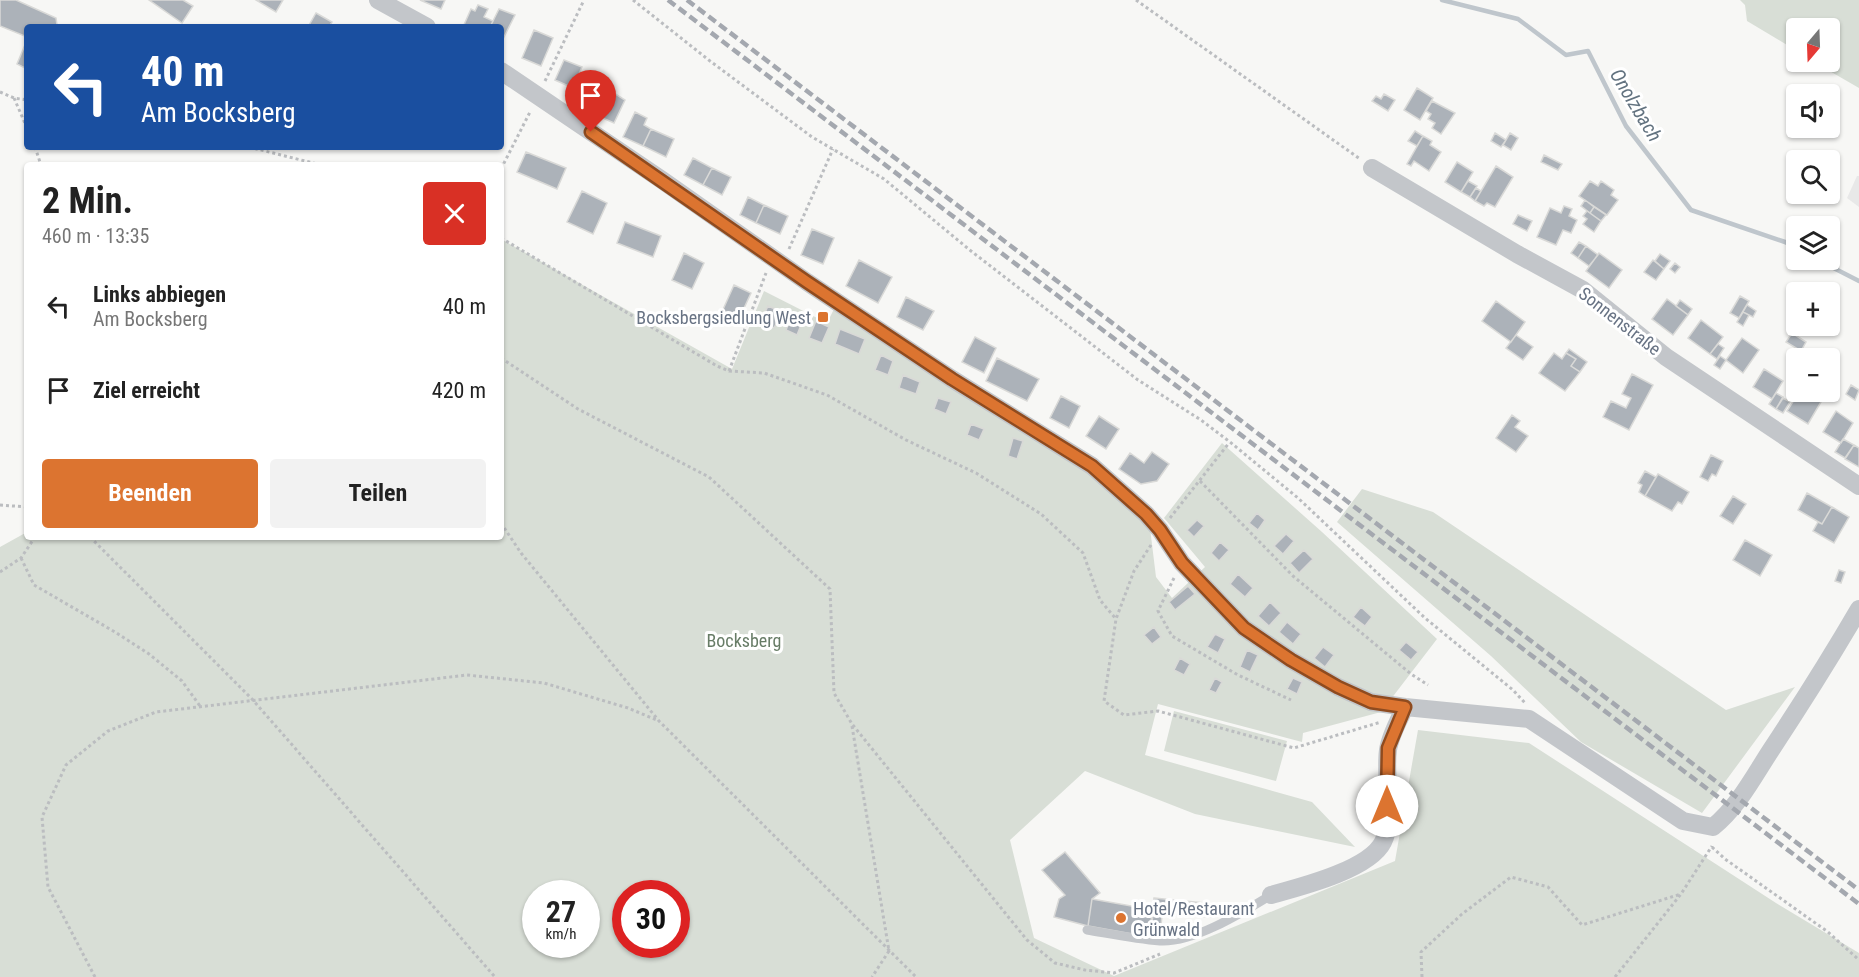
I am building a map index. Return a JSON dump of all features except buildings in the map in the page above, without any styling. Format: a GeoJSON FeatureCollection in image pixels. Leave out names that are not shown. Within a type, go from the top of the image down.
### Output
{"type":"FeatureCollection","features":[{"type":"Feature","properties":{"kind":"street"},"geometry":{"type":"LineString","coordinates":[[378,0],[422,24]]}},
{"type":"Feature","properties":{"kind":"street"},"geometry":{"type":"LineString","coordinates":[[504,73],[952,379],[1092,466],[1146,514],[1160,530],[1182,563],[1244,628],[1291,660],[1338,687],[1371,702],[1529,719],[1683,821],[1713,827],[1725,817],[1752,780],[1859,609]]}},
{"type":"Feature","properties":{"kind":"street","name":"Sonnenstraße"},"geometry":{"type":"LineString","coordinates":[[1372,168],[1517,254],[1583,290],[1666,357],[1859,486]]}},
{"type":"Feature","properties":{"kind":"street"},"geometry":{"type":"LineString","coordinates":[[1271,895],[1309,885],[1345,870],[1371,856],[1382,844],[1388,826],[1388,748],[1405,707]]}},
{"type":"Feature","properties":{"kind":"lane"},"geometry":{"type":"LineString","coordinates":[[1087,930],[1163,941],[1205,930],[1271,895]]}},
{"type":"Feature","properties":{"kind":"path"},"geometry":{"type":"LineString","coordinates":[[504,163],[584,0]]}},
{"type":"Feature","properties":{"kind":"path"},"geometry":{"type":"LineString","coordinates":[[633,0],[710,62],[812,137],[884,179],[971,251],[1137,380],[1201,420],[1230,442],[1298,498],[1425,618],[1513,690],[1525,703],[1529,719]]}},
{"type":"Feature","properties":{"kind":"path"},"geometry":{"type":"LineString","coordinates":[[1136,0],[1372,168]]}},
{"type":"Feature","properties":{"kind":"path"},"geometry":{"type":"LineString","coordinates":[[0,92],[24,100]]}},
{"type":"Feature","properties":{"kind":"path"},"geometry":{"type":"LineString","coordinates":[[14,98],[24,121]]}},
{"type":"Feature","properties":{"kind":"path"},"geometry":{"type":"LineString","coordinates":[[729,371],[777,261],[833,149]]}},
{"type":"Feature","properties":{"kind":"path"},"geometry":{"type":"LineString","coordinates":[[261,150],[309,162]]}},
{"type":"Feature","properties":{"kind":"path"},"geometry":{"type":"LineString","coordinates":[[504,240],[729,371],[764,373],[827,395],[906,440],[976,473],[1041,514],[1083,554],[1100,600],[1116,619]]}},
{"type":"Feature","properties":{"kind":"path"},"geometry":{"type":"LineString","coordinates":[[504,360],[578,409],[710,477],[830,589],[834,693],[852,724],[1027,940],[1055,963],[1085,970],[1114,973],[1161,953]]}},
{"type":"Feature","properties":{"kind":"path"},"geometry":{"type":"LineString","coordinates":[[1230,442],[1160,530],[1134,571],[1116,619],[1104,701],[1124,715],[1158,711],[1294,748],[1385,721],[1405,707]]}},
{"type":"Feature","properties":{"kind":"path"},"geometry":{"type":"LineString","coordinates":[[1199,481],[1293,576],[1428,686]]}},
{"type":"Feature","properties":{"kind":"path"},"geometry":{"type":"LineString","coordinates":[[0,505],[24,507]]}},
{"type":"Feature","properties":{"kind":"path"},"geometry":{"type":"LineString","coordinates":[[504,528],[521,553],[659,721],[916,977]]}},
{"type":"Feature","properties":{"kind":"path"},"geometry":{"type":"LineString","coordinates":[[0,572],[21,558],[33,540]]}},
{"type":"Feature","properties":{"kind":"path"},"geometry":{"type":"LineString","coordinates":[[93,540],[252,699],[495,977]]}},
{"type":"Feature","properties":{"kind":"path"},"geometry":{"type":"LineString","coordinates":[[21,558],[34,585],[149,654],[182,681],[200,706]]}},
{"type":"Feature","properties":{"kind":"path"},"geometry":{"type":"LineString","coordinates":[[1182,563],[1158,611],[1172,636],[1238,675],[1291,700]]}},
{"type":"Feature","properties":{"kind":"path"},"geometry":{"type":"LineString","coordinates":[[95,977],[48,886],[42,817],[66,765],[108,731],[156,712],[467,675],[544,683],[628,708],[659,721]]}},
{"type":"Feature","properties":{"kind":"path"},"geometry":{"type":"LineString","coordinates":[[852,724],[890,951],[872,977]]}},
{"type":"Feature","properties":{"kind":"path"},"geometry":{"type":"LineString","coordinates":[[1615,977],[1681,894],[1712,847],[1725,859],[1828,932],[1859,960]]}},
{"type":"Feature","properties":{"kind":"path"},"geometry":{"type":"LineString","coordinates":[[1422,977],[1421,952],[1462,914],[1511,877],[1548,887],[1582,925],[1681,894]]}},
{"type":"Feature","properties":{"kind":"shaded area"},"geometry":{"type":"Polygon","coordinates":[[[1859,176],[1859,207],[1847,198],[1859,176]]]}},
{"type":"Feature","properties":{"kind":"green space"},"geometry":{"type":"Polygon","coordinates":[[[1740,0],[1859,0],[1859,88],[1831,72],[1840,72],[1840,18],[1786,18],[1786,44],[1747,21],[1745,5],[1740,0]]]}},
{"type":"Feature","properties":{"kind":"green space","name":"Bocksberg"},"geometry":{"type":"Polygon","coordinates":[[[504,241],[732,369],[764,291],[827,323],[834,309],[1087,471],[1150,528],[1156,577],[1172,598],[1205,567],[1164,518],[1222,443],[1437,639],[1381,712],[1303,733],[1302,742],[1158,704],[1145,755],[1312,802],[1355,847],[1195,814],[1085,771],[1010,840],[1034,938],[1114,976],[1395,861],[1418,730],[1529,743],[1776,903],[1859,953],[1859,977],[0,977],[0,547],[24,534],[24,540],[504,540],[504,241]]]}},
{"type":"Feature","properties":{"kind":"green space"},"geometry":{"type":"Polygon","coordinates":[[[1362,489],[1433,512],[1726,710],[1795,687],[1702,813],[1581,742],[1491,656],[1337,522],[1362,489]]]}},
{"type":"Feature","properties":{"kind":"green space"},"geometry":{"type":"Polygon","coordinates":[[[1174,711],[1287,741],[1276,781],[1164,751],[1174,711]]]}},
{"type":"Feature","properties":{"kind":"waterway","name":"Onolzbach"},"geometry":{"type":"LineString","coordinates":[[1442,0],[1518,19],[1566,55],[1588,51],[1626,126],[1691,210],[1786,242]]}},
{"type":"Feature","properties":{"kind":"waterway","name":"Onolzbach"},"geometry":{"type":"LineString","coordinates":[[1838,270],[1859,281]]}},
{"type":"Feature","properties":{"kind":"railway"},"geometry":{"type":"LineString","coordinates":[[668,0],[1859,904]]}},
{"type":"Feature","properties":{"kind":"railway"},"geometry":{"type":"LineString","coordinates":[[687,0],[1859,890]]}},
{"type":"Feature","properties":{"kind":"place","name":"Bocksbergsiedlung West"},"geometry":{"type":"Point","coordinates":[823,317]}},
{"type":"Feature","properties":{"kind":"place","name":"Hotel/Restaurant Grünwald"},"geometry":{"type":"Point","coordinates":[1121,918]}},
{"type":"Feature","properties":{"kind":"route"},"geometry":{"type":"LineString","coordinates":[[591,132],[807,282],[952,379],[1092,466],[1146,514],[1160,530],[1182,563],[1244,628],[1291,660],[1338,687],[1371,702],[1405,707],[1388,748],[1387,806]]}}]}
